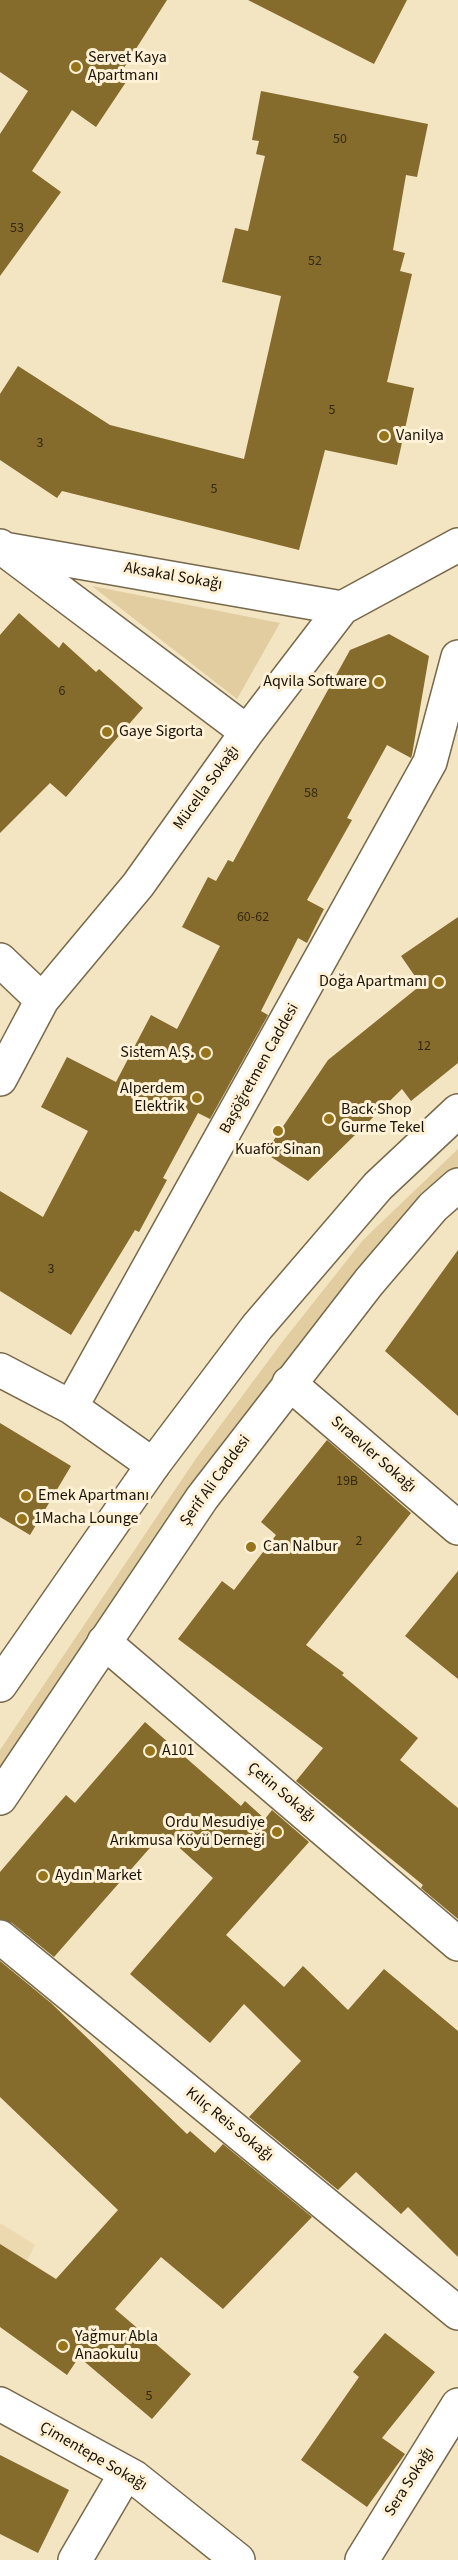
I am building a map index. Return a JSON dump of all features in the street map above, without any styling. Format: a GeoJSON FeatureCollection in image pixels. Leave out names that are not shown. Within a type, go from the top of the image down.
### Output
{"type":"FeatureCollection","features":[{"type":"Feature","properties":{"kind":"street","name":"Mücella Sokağı"},"geometry":{"type":"LineString","coordinates":[[0,1079],[42,1000],[138,885],[247,732],[342,608],[458,545]]}},
{"type":"Feature","properties":{"kind":"street","name":"Aksakal Sokağı"},"geometry":{"type":"LineString","coordinates":[[2,547],[342,608]]}},
{"type":"Feature","properties":{"kind":"street","name":"Aksakal Sokağı"},"geometry":{"type":"LineString","coordinates":[[2,547],[247,732]]}},
{"type":"Feature","properties":{"kind":"street","name":"Başöğretmen Caddesi"},"geometry":{"type":"LineString","coordinates":[[70,1407],[430,762],[458,657]]}},
{"type":"Feature","properties":{"kind":"street"},"geometry":{"type":"LineString","coordinates":[[0,960],[42,1000]]}},
{"type":"Feature","properties":{"kind":"street"},"geometry":{"type":"LineString","coordinates":[[0,1685],[153,1465],[257,1327],[378,1186],[458,1111]]}},
{"type":"Feature","properties":{"kind":"street","name":"Şerif Ali Caddesi"},"geometry":{"type":"LineString","coordinates":[[0,1798],[202,1498],[369,1282],[434,1206],[458,1185]]}},
{"type":"Feature","properties":{"kind":"street"},"geometry":{"type":"LineString","coordinates":[[0,1370],[70,1407],[153,1465]]}},
{"type":"Feature","properties":{"kind":"street","name":"Sıraevler Sokağı"},"geometry":{"type":"LineString","coordinates":[[289,1383],[458,1528]]}},
{"type":"Feature","properties":{"kind":"street","name":"Çetin Sokağı"},"geometry":{"type":"LineString","coordinates":[[104,1642],[458,1944]]}},
{"type":"Feature","properties":{"kind":"street","name":"Kılıç Reis Sokağı"},"geometry":{"type":"LineString","coordinates":[[0,1937],[458,2313]]}},
{"type":"Feature","properties":{"kind":"street","name":"Çimentepe Sokağı"},"geometry":{"type":"LineString","coordinates":[[0,2403],[126,2473],[238,2560]]}},
{"type":"Feature","properties":{"kind":"street","name":"Sera Sokağı"},"geometry":{"type":"LineString","coordinates":[[362,2560],[458,2404]]}},
{"type":"Feature","properties":{"kind":"street"},"geometry":{"type":"LineString","coordinates":[[75,2560],[126,2473]]}},
{"type":"Feature","properties":{"kind":"shaded area"},"geometry":{"type":"Polygon","coordinates":[[[92,586],[280,623],[237,699],[92,586]]]}},
{"type":"Feature","properties":{"kind":"shaded area"},"geometry":{"type":"Polygon","coordinates":[[[458,1149],[458,1171],[375,1249],[209,1462],[0,1768],[0,1750],[197,1457],[283,1341],[363,1240],[458,1149]]]}},
{"type":"Feature","properties":{"kind":"shaded area"},"geometry":{"type":"Polygon","coordinates":[[[0,2223],[35,2245],[0,2314],[0,2223]]]}},
{"type":"Feature","properties":{"kind":"building","name":"Servet Kaya Apartmanı"},"geometry":{"type":"Polygon","coordinates":[[[0,0],[167,0],[120,74],[128,79],[96,127],[72,110],[32,171],[61,192],[0,276],[0,134],[28,91],[0,72],[0,0]]]}},
{"type":"Feature","properties":{"kind":"building"},"geometry":{"type":"Polygon","coordinates":[[[248,0],[407,0],[374,64],[248,0]]]}},
{"type":"Feature","properties":{"kind":"building"},"geometry":{"type":"Polygon","coordinates":[[[261,91],[428,124],[417,177],[406,175],[393,250],[405,253],[400,271],[412,274],[387,382],[414,388],[397,465],[325,450],[299,550],[62,491],[57,498],[0,460],[0,394],[18,366],[110,425],[244,459],[281,296],[222,282],[235,228],[248,231],[265,156],[256,154],[259,141],[252,140],[261,91]]]}},
{"type":"Feature","properties":{"kind":"building"},"geometry":{"type":"Polygon","coordinates":[[[19,613],[59,648],[63,642],[96,672],[99,669],[143,708],[66,797],[50,783],[0,833],[0,635],[19,613]]]}},
{"type":"Feature","properties":{"kind":"building"},"geometry":{"type":"Polygon","coordinates":[[[389,634],[429,656],[411,758],[387,745],[347,818],[352,820],[307,900],[324,909],[307,943],[298,938],[261,1011],[268,1015],[210,1119],[198,1113],[163,1178],[167,1180],[139,1232],[135,1230],[71,1335],[0,1291],[0,1191],[43,1217],[88,1131],[41,1107],[67,1057],[116,1082],[151,1015],[177,1029],[220,946],[182,927],[208,877],[216,881],[228,860],[233,862],[350,650],[389,634]]]}},
{"type":"Feature","properties":{"kind":"building"},"geometry":{"type":"Polygon","coordinates":[[[458,917],[458,1063],[411,1101],[402,1089],[308,1181],[265,1153],[328,1060],[421,985],[401,956],[458,917]]]}},
{"type":"Feature","properties":{"kind":"building"},"geometry":{"type":"Polygon","coordinates":[[[458,1250],[458,1416],[385,1351],[458,1250]]]}},
{"type":"Feature","properties":{"kind":"building","name":"Emek Apartmanı"},"geometry":{"type":"Polygon","coordinates":[[[0,1423],[71,1466],[30,1535],[0,1517],[0,1423]]]}},
{"type":"Feature","properties":{"kind":"building"},"geometry":{"type":"Polygon","coordinates":[[[327,1440],[411,1513],[306,1645],[344,1673],[342,1675],[418,1738],[400,1760],[458,1808],[458,1919],[421,1888],[423,1885],[296,1781],[323,1748],[178,1639],[222,1581],[234,1590],[276,1535],[261,1522],[327,1440]]]}},
{"type":"Feature","properties":{"kind":"building"},"geometry":{"type":"Polygon","coordinates":[[[458,1571],[458,1679],[405,1636],[458,1571]]]}},
{"type":"Feature","properties":{"kind":"building"},"geometry":{"type":"Polygon","coordinates":[[[145,1722],[241,1806],[245,1801],[265,1819],[272,1810],[309,1842],[226,1935],[284,1987],[303,1966],[348,2010],[384,1969],[458,2031],[458,2257],[408,2207],[401,2214],[356,2172],[338,2190],[249,2117],[301,2061],[244,2004],[210,2043],[130,1974],[213,1878],[163,1833],[54,1957],[12,1923],[0,1919],[0,1872],[66,1795],[75,1803],[145,1722]]]}},
{"type":"Feature","properties":{"kind":"building"},"geometry":{"type":"Polygon","coordinates":[[[0,1961],[51,2003],[187,2134],[190,2131],[215,2153],[223,2144],[312,2217],[223,2309],[161,2257],[115,2309],[191,2374],[152,2419],[79,2357],[67,2375],[0,2327],[0,2244],[56,2279],[118,2210],[0,2097],[0,1961]]]}},
{"type":"Feature","properties":{"kind":"building"},"geometry":{"type":"Polygon","coordinates":[[[385,2333],[435,2372],[382,2438],[405,2454],[367,2507],[301,2460],[359,2377],[353,2372],[385,2333]]]}},
{"type":"Feature","properties":{"kind":"building"},"geometry":{"type":"Polygon","coordinates":[[[0,2455],[69,2490],[38,2553],[0,2534],[0,2455]]]}},
{"type":"Feature","properties":{"kind":"place","name":"Servet Kaya Apartmanı"},"geometry":{"type":"Point","coordinates":[76,67]}},
{"type":"Feature","properties":{"kind":"place","name":"Vanilya"},"geometry":{"type":"Point","coordinates":[384,436]}},
{"type":"Feature","properties":{"kind":"place","name":"Aqvila Software"},"geometry":{"type":"Point","coordinates":[379,682]}},
{"type":"Feature","properties":{"kind":"place","name":"Gaye Sigorta"},"geometry":{"type":"Point","coordinates":[107,732]}},
{"type":"Feature","properties":{"kind":"place","name":"Doğa Apartmanı"},"geometry":{"type":"Point","coordinates":[439,982]}},
{"type":"Feature","properties":{"kind":"place","name":"Sistem A.Ş."},"geometry":{"type":"Point","coordinates":[206,1053]}},
{"type":"Feature","properties":{"kind":"place","name":"Alperdem Elektrik"},"geometry":{"type":"Point","coordinates":[197,1098]}},
{"type":"Feature","properties":{"kind":"place","name":"Back Shop Gurme Tekel"},"geometry":{"type":"Point","coordinates":[329,1119]}},
{"type":"Feature","properties":{"kind":"place","name":"Kuaför Sinan"},"geometry":{"type":"Point","coordinates":[278,1131]}},
{"type":"Feature","properties":{"kind":"place","name":"Emek Apartmanı"},"geometry":{"type":"Point","coordinates":[26,1496]}},
{"type":"Feature","properties":{"kind":"place","name":"1Macha Lounge"},"geometry":{"type":"Point","coordinates":[22,1519]}},
{"type":"Feature","properties":{"kind":"place","name":"Can Nalbur"},"geometry":{"type":"Point","coordinates":[251,1547]}},
{"type":"Feature","properties":{"kind":"place","name":"A101"},"geometry":{"type":"Point","coordinates":[150,1751]}},
{"type":"Feature","properties":{"kind":"place","name":"Ordu Mesudiye Arıkmusa Köyü Derneği"},"geometry":{"type":"Point","coordinates":[277,1832]}},
{"type":"Feature","properties":{"kind":"place","name":"Aydın Market"},"geometry":{"type":"Point","coordinates":[43,1876]}},
{"type":"Feature","properties":{"kind":"place","name":"Yağmur Abla Anaokulu"},"geometry":{"type":"Point","coordinates":[63,2346]}}]}
